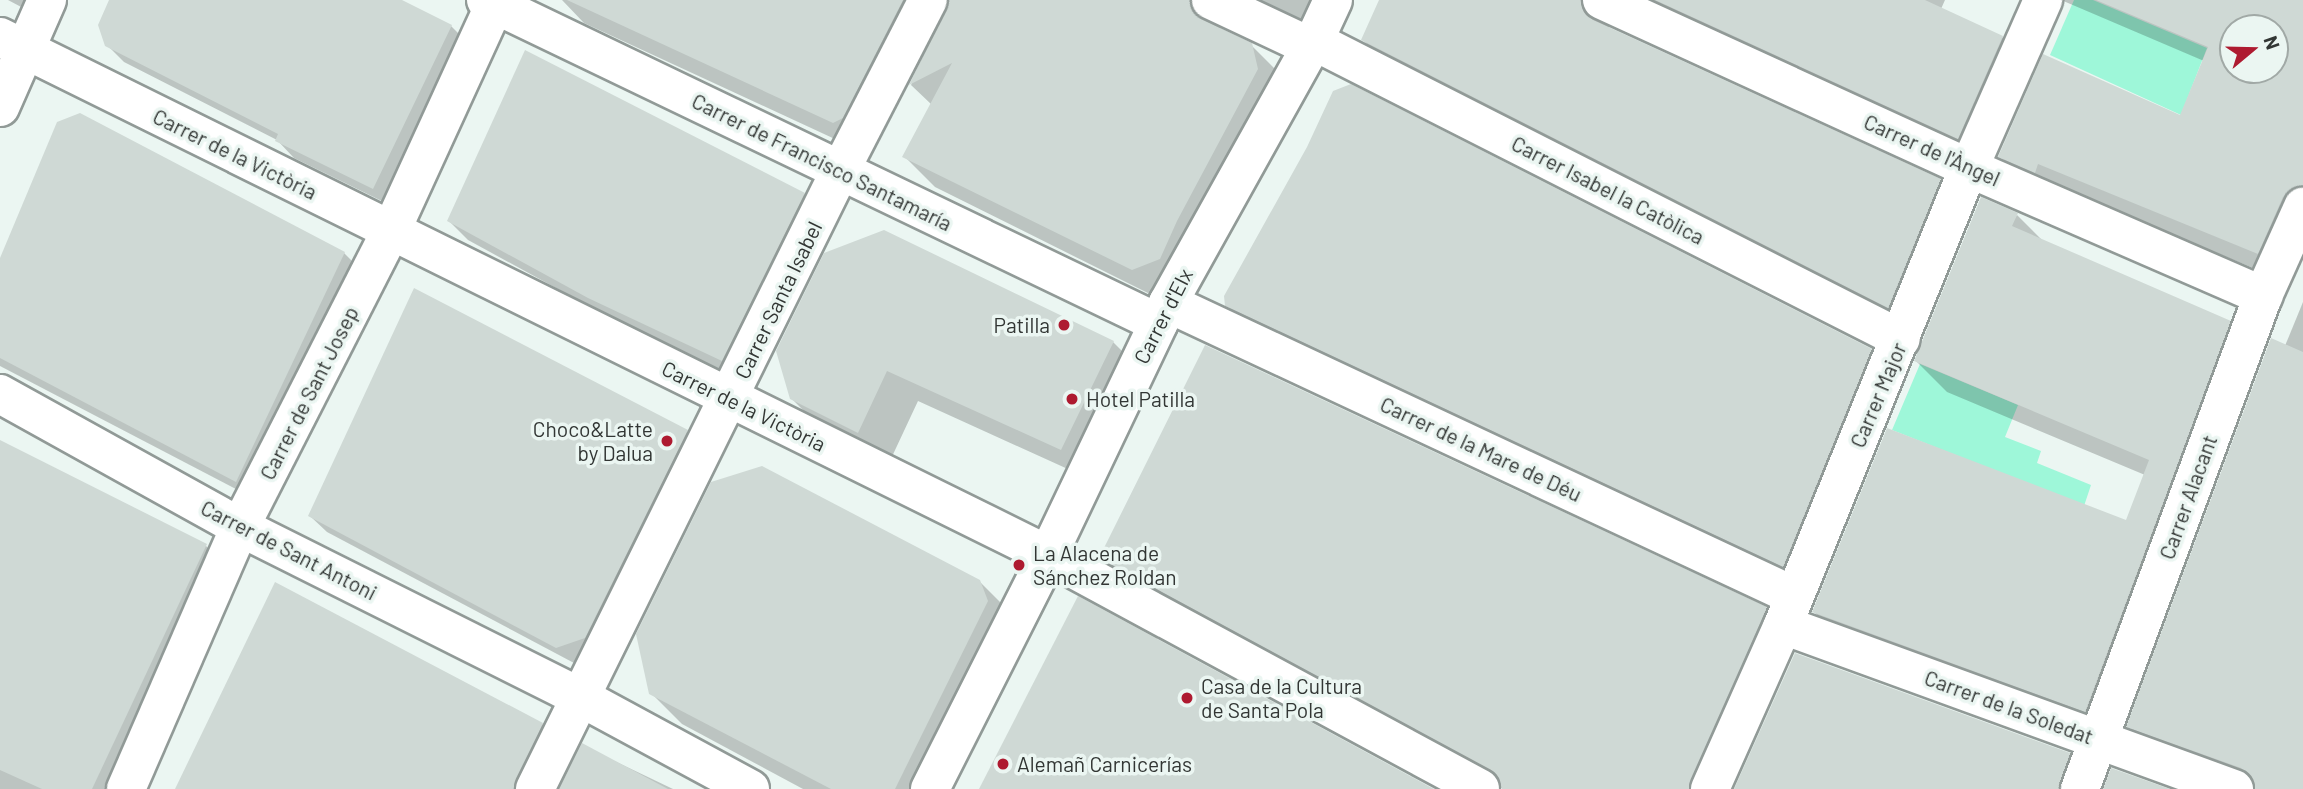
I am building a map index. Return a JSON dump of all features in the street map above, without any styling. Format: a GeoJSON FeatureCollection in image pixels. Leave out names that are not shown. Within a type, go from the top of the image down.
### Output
{"type":"FeatureCollection","features":[{"type":"Feature","properties":{"kind":"street"},"geometry":{"type":"LineString","coordinates":[[0,107],[12,44],[47,0]]}},
{"type":"Feature","properties":{"kind":"street","name":"Carrer Santa Isabel"},"geometry":{"type":"LineString","coordinates":[[534,789],[730,400],[840,171],[929,0]]}},
{"type":"Feature","properties":{"kind":"street","name":"Carrer Isabel la Catòlica"},"geometry":{"type":"LineString","coordinates":[[1211,0],[1313,44],[1901,339]]}},
{"type":"Feature","properties":{"kind":"street","name":"Carrer d'Elx"},"geometry":{"type":"LineString","coordinates":[[930,789],[1048,555],[1163,313],[1313,44],[1333,0]]}},
{"type":"Feature","properties":{"kind":"street","name":"Carrer de l'Àngel"},"geometry":{"type":"LineString","coordinates":[[1602,0],[1969,168],[2263,296]]}},
{"type":"Feature","properties":{"kind":"street","name":"Carrer Major"},"geometry":{"type":"LineString","coordinates":[[1710,789],[1789,610],[1969,168],[2043,0]]}},
{"type":"Feature","properties":{"kind":"street","name":"Carrer de Francisco Santamaría"},"geometry":{"type":"LineString","coordinates":[[493,1],[840,171],[1163,313]]}},
{"type":"Feature","properties":{"kind":"street","name":"Carrer de Sant Josep"},"geometry":{"type":"LineString","coordinates":[[126,789],[240,527],[391,231],[493,1]]}},
{"type":"Feature","properties":{"kind":"street","name":"Carrer de la Victòria"},"geometry":{"type":"LineString","coordinates":[[12,44],[1048,555],[1480,789]]}},
{"type":"Feature","properties":{"kind":"street","name":"Carrer Alacant"},"geometry":{"type":"LineString","coordinates":[[2080,789],[2263,296],[2303,207]]}},
{"type":"Feature","properties":{"kind":"street","name":"Carrer de la Mare de Déu"},"geometry":{"type":"LineString","coordinates":[[1163,313],[1789,610]]}},
{"type":"Feature","properties":{"kind":"street","name":"Carrer de Sant Antoni"},"geometry":{"type":"LineString","coordinates":[[0,394],[240,527],[582,698],[750,789]]}},
{"type":"Feature","properties":{"kind":"street","name":"Carrer de la Soledat"},"geometry":{"type":"LineString","coordinates":[[1789,610],[2097,739],[2234,789]]}},
{"type":"Feature","properties":{"kind":"green space"},"geometry":{"type":"Polygon","coordinates":[[[2074,0],[2093,0],[2207,48],[2181,115],[2050,55],[2074,0]]]}},
{"type":"Feature","properties":{"kind":"green space"},"geometry":{"type":"Polygon","coordinates":[[[1920,364],[2018,405],[2005,437],[2041,451],[2037,463],[2091,485],[2084,506],[1892,430],[1920,364]]]}},
{"type":"Feature","properties":{"kind":"building"},"geometry":{"type":"Polygon","coordinates":[[[109,0],[402,0],[452,25],[373,189],[275,141],[278,134],[105,46],[98,25],[109,0]]]}},
{"type":"Feature","properties":{"kind":"building"},"geometry":{"type":"Polygon","coordinates":[[[567,0],[903,0],[843,118],[833,123],[567,0]]]}},
{"type":"Feature","properties":{"kind":"building"},"geometry":{"type":"Polygon","coordinates":[[[950,0],[1189,0],[1193,12],[1201,19],[1252,43],[1258,69],[1177,221],[1160,259],[1132,270],[902,157],[952,63],[909,85],[950,0]]]}},
{"type":"Feature","properties":{"kind":"building"},"geometry":{"type":"Polygon","coordinates":[[[1379,0],[1580,0],[1584,12],[1593,20],[1941,179],[1888,308],[1361,40],[1379,0]]]}},
{"type":"Feature","properties":{"kind":"building"},"geometry":{"type":"Polygon","coordinates":[[[1655,0],[1925,0],[2003,36],[1958,139],[1655,0]]]}},
{"type":"Feature","properties":{"kind":"building"},"geometry":{"type":"Polygon","coordinates":[[[2096,0],[2303,0],[2303,186],[2291,189],[2283,197],[2258,254],[2038,164],[2035,173],[1998,157],[2043,54],[2180,115],[2208,47],[2096,0]]]}},
{"type":"Feature","properties":{"kind":"building"},"geometry":{"type":"Polygon","coordinates":[[[525,50],[805,193],[722,361],[588,298],[447,221],[525,50]]]}},
{"type":"Feature","properties":{"kind":"building"},"geometry":{"type":"Polygon","coordinates":[[[1351,84],[1872,349],[1783,567],[1225,306],[1224,296],[1307,147],[1333,91],[1351,84]]]}},
{"type":"Feature","properties":{"kind":"building"},"geometry":{"type":"Polygon","coordinates":[[[80,113],[345,252],[236,482],[0,358],[0,258],[57,122],[80,113]]]}},
{"type":"Feature","properties":{"kind":"building"},"geometry":{"type":"Polygon","coordinates":[[[1981,197],[2018,213],[2012,226],[2231,321],[2085,712],[1812,612],[1887,428],[2126,520],[2149,460],[1914,361],[1981,197]]]}},
{"type":"Feature","properties":{"kind":"building"},"geometry":{"type":"Polygon","coordinates":[[[884,230],[1114,341],[1061,450],[887,371],[858,433],[790,399],[776,351],[824,253],[884,230]]]}},
{"type":"Feature","properties":{"kind":"building"},"geometry":{"type":"Polygon","coordinates":[[[414,288],[688,430],[585,638],[556,648],[308,516],[414,288]]]}},
{"type":"Feature","properties":{"kind":"building"},"geometry":{"type":"Polygon","coordinates":[[[2271,338],[2303,352],[2303,789],[2255,789],[2251,776],[2241,768],[2126,727],[2271,338]]]}},
{"type":"Feature","properties":{"kind":"building"},"geometry":{"type":"Polygon","coordinates":[[[1205,345],[1767,607],[1689,789],[1502,789],[1499,778],[1490,770],[1099,558],[1205,345]]]}},
{"type":"Feature","properties":{"kind":"building"},"geometry":{"type":"Polygon","coordinates":[[[0,440],[207,544],[92,789],[42,789],[0,770],[0,440]]]}},
{"type":"Feature","properties":{"kind":"building"},"geometry":{"type":"Polygon","coordinates":[[[762,466],[980,580],[988,601],[895,789],[831,789],[649,694],[636,634],[711,482],[762,466]]]}},
{"type":"Feature","properties":{"kind":"building"},"geometry":{"type":"Polygon","coordinates":[[[275,582],[543,723],[513,789],[175,789],[275,582]]]}},
{"type":"Feature","properties":{"kind":"building"},"geometry":{"type":"Polygon","coordinates":[[[1078,596],[1434,789],[979,789],[1078,596]]]}},
{"type":"Feature","properties":{"kind":"building"},"geometry":{"type":"Polygon","coordinates":[[[1795,653],[2070,753],[2059,789],[1734,789],[1795,653]]]}},
{"type":"Feature","properties":{"kind":"building"},"geometry":{"type":"Polygon","coordinates":[[[582,743],[668,789],[559,789],[582,743]]]}},
{"type":"Feature","properties":{"kind":"building"},"geometry":{"type":"Polygon","coordinates":[[[2111,768],[2170,789],[2103,789],[2111,768]]]}},
{"type":"Feature","properties":{"kind":"place","name":"Patilla"},"geometry":{"type":"Point","coordinates":[1064,325]}},
{"type":"Feature","properties":{"kind":"place","name":"Hotel Patilla"},"geometry":{"type":"Point","coordinates":[1072,399]}},
{"type":"Feature","properties":{"kind":"place","name":"Choco&Latte by Dalua"},"geometry":{"type":"Point","coordinates":[667,441]}},
{"type":"Feature","properties":{"kind":"place","name":"La Alacena de Sánchez Roldan"},"geometry":{"type":"Point","coordinates":[1019,565]}},
{"type":"Feature","properties":{"kind":"place","name":"Casa de la Cultura de Santa Pola"},"geometry":{"type":"Point","coordinates":[1187,698]}},
{"type":"Feature","properties":{"kind":"place","name":"Alemañ Carnicerías"},"geometry":{"type":"Point","coordinates":[1003,764]}}]}
